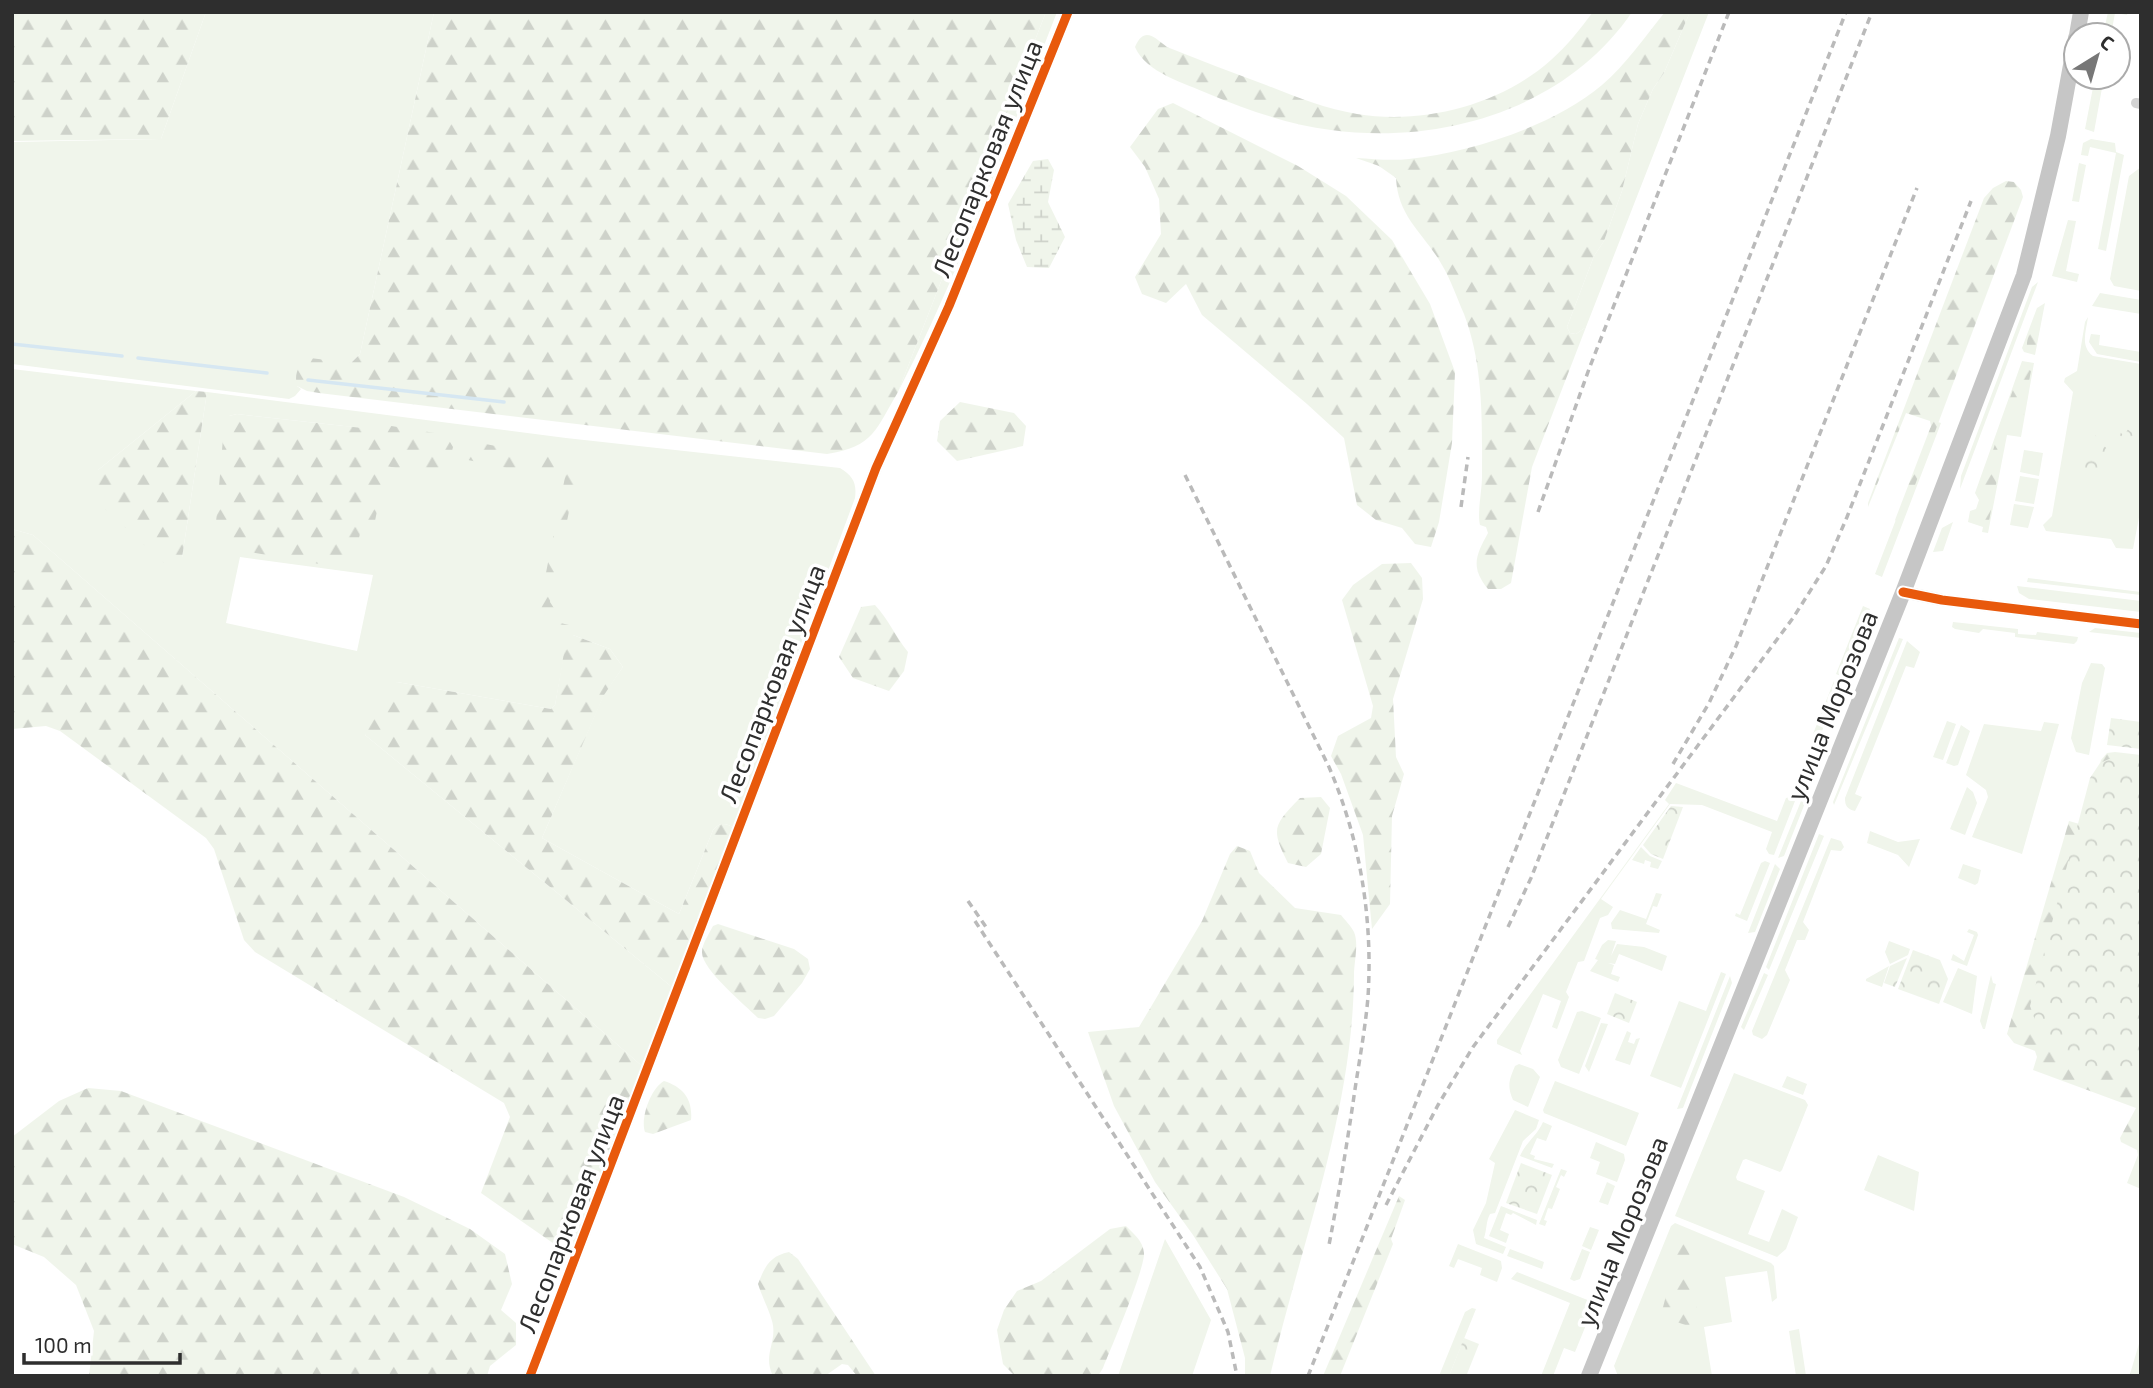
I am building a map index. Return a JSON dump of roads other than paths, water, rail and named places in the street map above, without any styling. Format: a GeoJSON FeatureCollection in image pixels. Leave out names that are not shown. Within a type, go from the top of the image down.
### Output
{"type":"FeatureCollection","features":[{"type":"Feature","properties":{"kind":"main road","name":"улица Морозова"},"geometry":{"type":"LineString","coordinates":[[1589,1376],[1903,592],[2024,275],[2066,91]]}},
{"type":"Feature","properties":{"kind":"street","name":"Лесопарковая улица"},"geometry":{"type":"LineString","coordinates":[[530,1376],[876,468],[949,306],[1068,12]]}},
{"type":"Feature","properties":{"kind":"street"},"geometry":{"type":"LineString","coordinates":[[1903,592],[1982,605],[2141,624]]}},
{"type":"Feature","properties":{"kind":"waterway"},"geometry":{"type":"LineString","coordinates":[[12,344],[122,356]]}},
{"type":"Feature","properties":{"kind":"waterway"},"geometry":{"type":"LineString","coordinates":[[138,358],[267,373]]}},
{"type":"Feature","properties":{"kind":"waterway"},"geometry":{"type":"LineString","coordinates":[[308,380],[504,402]]}},
{"type":"Feature","properties":{"kind":"railway"},"geometry":{"type":"LineString","coordinates":[[1538,512],[1589,369],[1729,12]]}},
{"type":"Feature","properties":{"kind":"railway"},"geometry":{"type":"LineString","coordinates":[[1308,1376],[1846,12]]}},
{"type":"Feature","properties":{"kind":"railway"},"geometry":{"type":"LineString","coordinates":[[1508,927],[1531,878],[1872,12]]}},
{"type":"Feature","properties":{"kind":"railway"},"geometry":{"type":"LineString","coordinates":[[1673,764],[1709,703],[1736,646],[1917,188]]}},
{"type":"Feature","properties":{"kind":"railway"},"geometry":{"type":"LineString","coordinates":[[1386,1205],[1438,1105],[1473,1047],[1793,618],[1826,566],[1971,201]]}},
{"type":"Feature","properties":{"kind":"railway"},"geometry":{"type":"LineString","coordinates":[[1461,507],[1468,457]]}},
{"type":"Feature","properties":{"kind":"railway"},"geometry":{"type":"LineString","coordinates":[[1185,475],[1329,767],[1349,822],[1362,879],[1368,938],[1368,997],[1348,1138],[1329,1245]]}},
{"type":"Feature","properties":{"kind":"railway"},"geometry":{"type":"LineString","coordinates":[[968,901],[986,927]]}},
{"type":"Feature","properties":{"kind":"railway"},"geometry":{"type":"LineString","coordinates":[[975,921],[1200,1267],[1228,1332],[1237,1376]]}}]}
